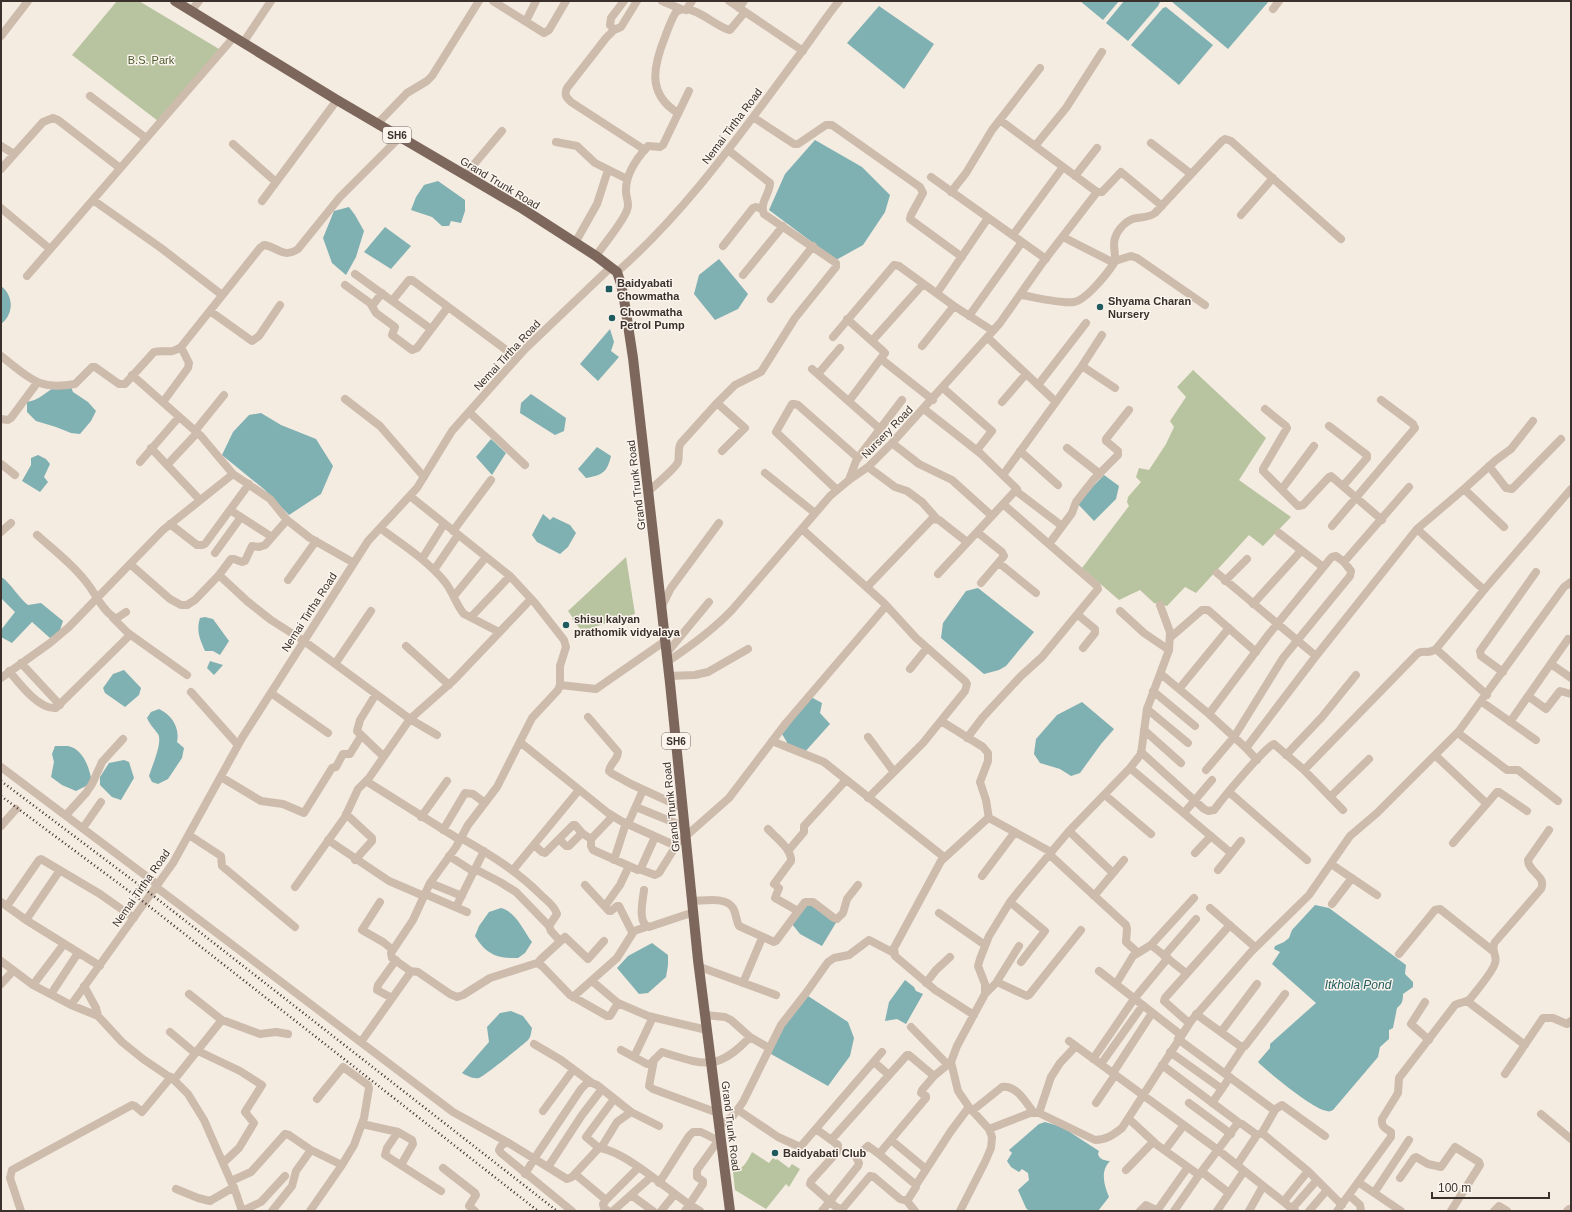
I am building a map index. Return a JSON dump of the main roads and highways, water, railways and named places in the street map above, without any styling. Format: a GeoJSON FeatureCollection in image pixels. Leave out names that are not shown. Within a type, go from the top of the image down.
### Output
{"type":"FeatureCollection","features":[{"type":"Feature","properties":{"kind":"main road","name":"Grand Trunk Road"},"geometry":{"type":"LineString","coordinates":[[175,1],[337,100],[465,175],[596,256],[614,270],[621,284],[628,320],[649,491],[683,808],[684,835],[718,1113],[720,1141],[730,1211]]}},
{"type":"Feature","properties":{"kind":"water"},"geometry":{"type":"Polygon","coordinates":[[[1080,1],[1119,1],[1103,20],[1080,1]]]}},
{"type":"Feature","properties":{"kind":"water"},"geometry":{"type":"Polygon","coordinates":[[[1124,1],[1160,2],[1128,41],[1106,23],[1124,1]]]}},
{"type":"Feature","properties":{"kind":"water"},"geometry":{"type":"Polygon","coordinates":[[[1171,1],[1269,1],[1228,49],[1171,1]]]}},
{"type":"Feature","properties":{"kind":"water"},"geometry":{"type":"Polygon","coordinates":[[[879,6],[934,44],[904,89],[847,43],[879,6]]]}},
{"type":"Feature","properties":{"kind":"water"},"geometry":{"type":"Polygon","coordinates":[[[1166,7],[1213,45],[1179,85],[1131,45],[1163,8],[1166,7]]]}},
{"type":"Feature","properties":{"kind":"water"},"geometry":{"type":"Polygon","coordinates":[[[815,140],[862,167],[890,195],[885,212],[863,245],[836,260],[769,210],[785,174],[815,140]]]}},
{"type":"Feature","properties":{"kind":"water"},"geometry":{"type":"Polygon","coordinates":[[[438,181],[465,200],[465,211],[461,223],[451,221],[449,226],[442,226],[432,217],[411,210],[416,197],[424,185],[438,181]]]}},
{"type":"Feature","properties":{"kind":"water"},"geometry":{"type":"Polygon","coordinates":[[[349,207],[364,231],[356,257],[346,275],[332,263],[323,238],[334,211],[349,207]]]}},
{"type":"Feature","properties":{"kind":"water"},"geometry":{"type":"Polygon","coordinates":[[[385,227],[411,246],[391,269],[364,252],[385,227]]]}},
{"type":"Feature","properties":{"kind":"water"},"geometry":{"type":"Polygon","coordinates":[[[719,259],[748,294],[738,309],[715,320],[694,294],[699,275],[719,259]]]}},
{"type":"Feature","properties":{"kind":"water"},"geometry":{"type":"Polygon","coordinates":[[[1,286],[8,295],[11,305],[8,315],[1,324],[1,286]]]}},
{"type":"Feature","properties":{"kind":"water"},"geometry":{"type":"Polygon","coordinates":[[[610,329],[614,342],[611,351],[619,357],[598,381],[580,364],[610,329]]]}},
{"type":"Feature","properties":{"kind":"water"},"geometry":{"type":"Polygon","coordinates":[[[55,387],[71,387],[73,392],[88,402],[96,411],[91,421],[80,434],[71,433],[36,421],[27,412],[27,402],[38,398],[55,387]]]}},
{"type":"Feature","properties":{"kind":"water"},"geometry":{"type":"Polygon","coordinates":[[[531,394],[566,418],[564,431],[555,435],[520,413],[521,403],[531,394]]]}},
{"type":"Feature","properties":{"kind":"water"},"geometry":{"type":"Polygon","coordinates":[[[261,413],[281,425],[316,439],[333,466],[321,494],[289,515],[265,490],[222,455],[233,432],[249,415],[261,413]]]}},
{"type":"Feature","properties":{"kind":"water"},"geometry":{"type":"Polygon","coordinates":[[[491,439],[506,453],[492,475],[476,457],[491,439]]]}},
{"type":"Feature","properties":{"kind":"water"},"geometry":{"type":"Polygon","coordinates":[[[597,447],[611,456],[608,466],[606,470],[600,474],[586,478],[578,469],[597,447]]]}},
{"type":"Feature","properties":{"kind":"water"},"geometry":{"type":"Polygon","coordinates":[[[38,455],[46,459],[50,464],[44,477],[48,482],[40,492],[22,481],[31,465],[31,458],[38,455]]]}},
{"type":"Feature","properties":{"kind":"water"},"geometry":{"type":"Polygon","coordinates":[[[1104,475],[1119,486],[1116,499],[1094,521],[1077,503],[1104,475]]]}},
{"type":"Feature","properties":{"kind":"water"},"geometry":{"type":"Polygon","coordinates":[[[543,514],[550,520],[553,517],[570,525],[576,533],[568,547],[560,554],[537,542],[532,535],[543,514]]]}},
{"type":"Feature","properties":{"kind":"water"},"geometry":{"type":"Polygon","coordinates":[[[1,577],[28,605],[41,603],[63,621],[59,633],[50,638],[32,622],[12,643],[1,637],[1,630],[15,612],[1,598],[1,577]]]}},
{"type":"Feature","properties":{"kind":"water"},"geometry":{"type":"Polygon","coordinates":[[[978,588],[1034,632],[1006,666],[999,670],[984,674],[941,638],[943,623],[966,591],[978,588]]]}},
{"type":"Feature","properties":{"kind":"water"},"geometry":{"type":"Polygon","coordinates":[[[205,617],[213,619],[229,641],[220,655],[213,651],[205,651],[199,635],[199,623],[200,618],[205,617]]]}},
{"type":"Feature","properties":{"kind":"water"},"geometry":{"type":"Polygon","coordinates":[[[210,661],[223,665],[214,675],[207,668],[210,661]]]}},
{"type":"Feature","properties":{"kind":"water"},"geometry":{"type":"Polygon","coordinates":[[[124,670],[141,688],[139,695],[125,707],[105,693],[103,688],[113,674],[124,670]]]}},
{"type":"Feature","properties":{"kind":"water"},"geometry":{"type":"Polygon","coordinates":[[[811,697],[822,703],[820,713],[830,724],[804,753],[791,749],[782,734],[811,697]]]}},
{"type":"Feature","properties":{"kind":"water"},"geometry":{"type":"Polygon","coordinates":[[[1082,702],[1114,729],[1080,773],[1071,776],[1060,769],[1040,763],[1034,754],[1036,739],[1057,715],[1082,702]]]}},
{"type":"Feature","properties":{"kind":"water"},"geometry":{"type":"Polygon","coordinates":[[[159,709],[168,715],[174,722],[178,737],[177,742],[184,748],[182,758],[168,779],[158,784],[152,782],[149,776],[158,748],[159,738],[158,734],[147,718],[151,712],[159,709]]]}},
{"type":"Feature","properties":{"kind":"water"},"geometry":{"type":"Polygon","coordinates":[[[55,746],[68,746],[78,751],[88,766],[92,783],[76,791],[62,785],[51,777],[54,762],[52,754],[55,746]]]}},
{"type":"Feature","properties":{"kind":"water"},"geometry":{"type":"Polygon","coordinates":[[[124,760],[129,762],[134,778],[121,800],[112,797],[100,785],[100,777],[109,763],[124,760]]]}},
{"type":"Feature","properties":{"kind":"water"},"geometry":{"type":"Polygon","coordinates":[[[810,905],[837,921],[822,946],[800,934],[792,924],[804,907],[810,905]]]}},
{"type":"Feature","properties":{"kind":"water","name":"Itkhola Pond"},"geometry":{"type":"Polygon","coordinates":[[[1315,905],[1329,908],[1406,965],[1405,974],[1413,982],[1413,987],[1403,994],[1402,1002],[1397,1008],[1393,1028],[1389,1030],[1389,1039],[1380,1047],[1378,1057],[1333,1110],[1329,1111],[1321,1109],[1302,1098],[1258,1062],[1270,1048],[1270,1044],[1316,1003],[1272,964],[1280,952],[1274,949],[1275,946],[1289,938],[1292,930],[1315,905]]]}},
{"type":"Feature","properties":{"kind":"water"},"geometry":{"type":"Polygon","coordinates":[[[501,908],[511,913],[515,917],[532,942],[525,953],[518,958],[504,958],[493,954],[483,947],[475,936],[479,926],[489,912],[501,908]]]}},
{"type":"Feature","properties":{"kind":"water"},"geometry":{"type":"Polygon","coordinates":[[[652,943],[668,955],[666,977],[648,993],[639,994],[617,968],[628,956],[652,943]]]}},
{"type":"Feature","properties":{"kind":"water"},"geometry":{"type":"Polygon","coordinates":[[[905,980],[914,987],[916,991],[923,994],[906,1024],[897,1019],[885,1021],[889,1002],[905,980]]]}},
{"type":"Feature","properties":{"kind":"water"},"geometry":{"type":"Polygon","coordinates":[[[808,996],[848,1022],[854,1038],[850,1056],[828,1086],[771,1054],[780,1028],[808,996]]]}},
{"type":"Feature","properties":{"kind":"water"},"geometry":{"type":"Polygon","coordinates":[[[511,1011],[523,1016],[532,1028],[529,1039],[479,1078],[472,1078],[462,1073],[489,1042],[487,1027],[500,1013],[511,1011]]]}},
{"type":"Feature","properties":{"kind":"water"},"geometry":{"type":"Polygon","coordinates":[[[1045,1122],[1062,1127],[1099,1151],[1098,1154],[1101,1158],[1110,1161],[1104,1174],[1104,1183],[1109,1197],[1098,1211],[1029,1211],[1026,1208],[1018,1190],[1029,1180],[1028,1173],[1022,1169],[1019,1172],[1011,1167],[1007,1161],[1012,1153],[1009,1150],[1039,1124],[1045,1122]]]}},
{"type":"Feature","properties":{"kind":"railway"},"geometry":{"type":"LineString","coordinates":[[1,781],[151,894],[557,1211]]}},
{"type":"Feature","properties":{"kind":"railway"},"geometry":{"type":"LineString","coordinates":[[1,796],[145,903],[538,1211]]}},
{"type":"Feature","properties":{"kind":"place","name":"Baidyabati Chowmatha"},"geometry":{"type":"Point","coordinates":[609,289]}},
{"type":"Feature","properties":{"kind":"place","name":"Shyama Charan Nursery"},"geometry":{"type":"Point","coordinates":[1100,307]}},
{"type":"Feature","properties":{"kind":"place","name":"Chowmatha Petrol Pump"},"geometry":{"type":"Point","coordinates":[612,318]}},
{"type":"Feature","properties":{"kind":"place","name":"shisu kalyan prathomik vidyalaya"},"geometry":{"type":"Point","coordinates":[566,625]}},
{"type":"Feature","properties":{"kind":"place","name":"Baidyabati Club"},"geometry":{"type":"Point","coordinates":[775,1153]}},
{"type":"Feature","properties":{"kind":"park label","name":"B.S. Park"},"geometry":{"type":"Point","coordinates":[151,60]}}]}
